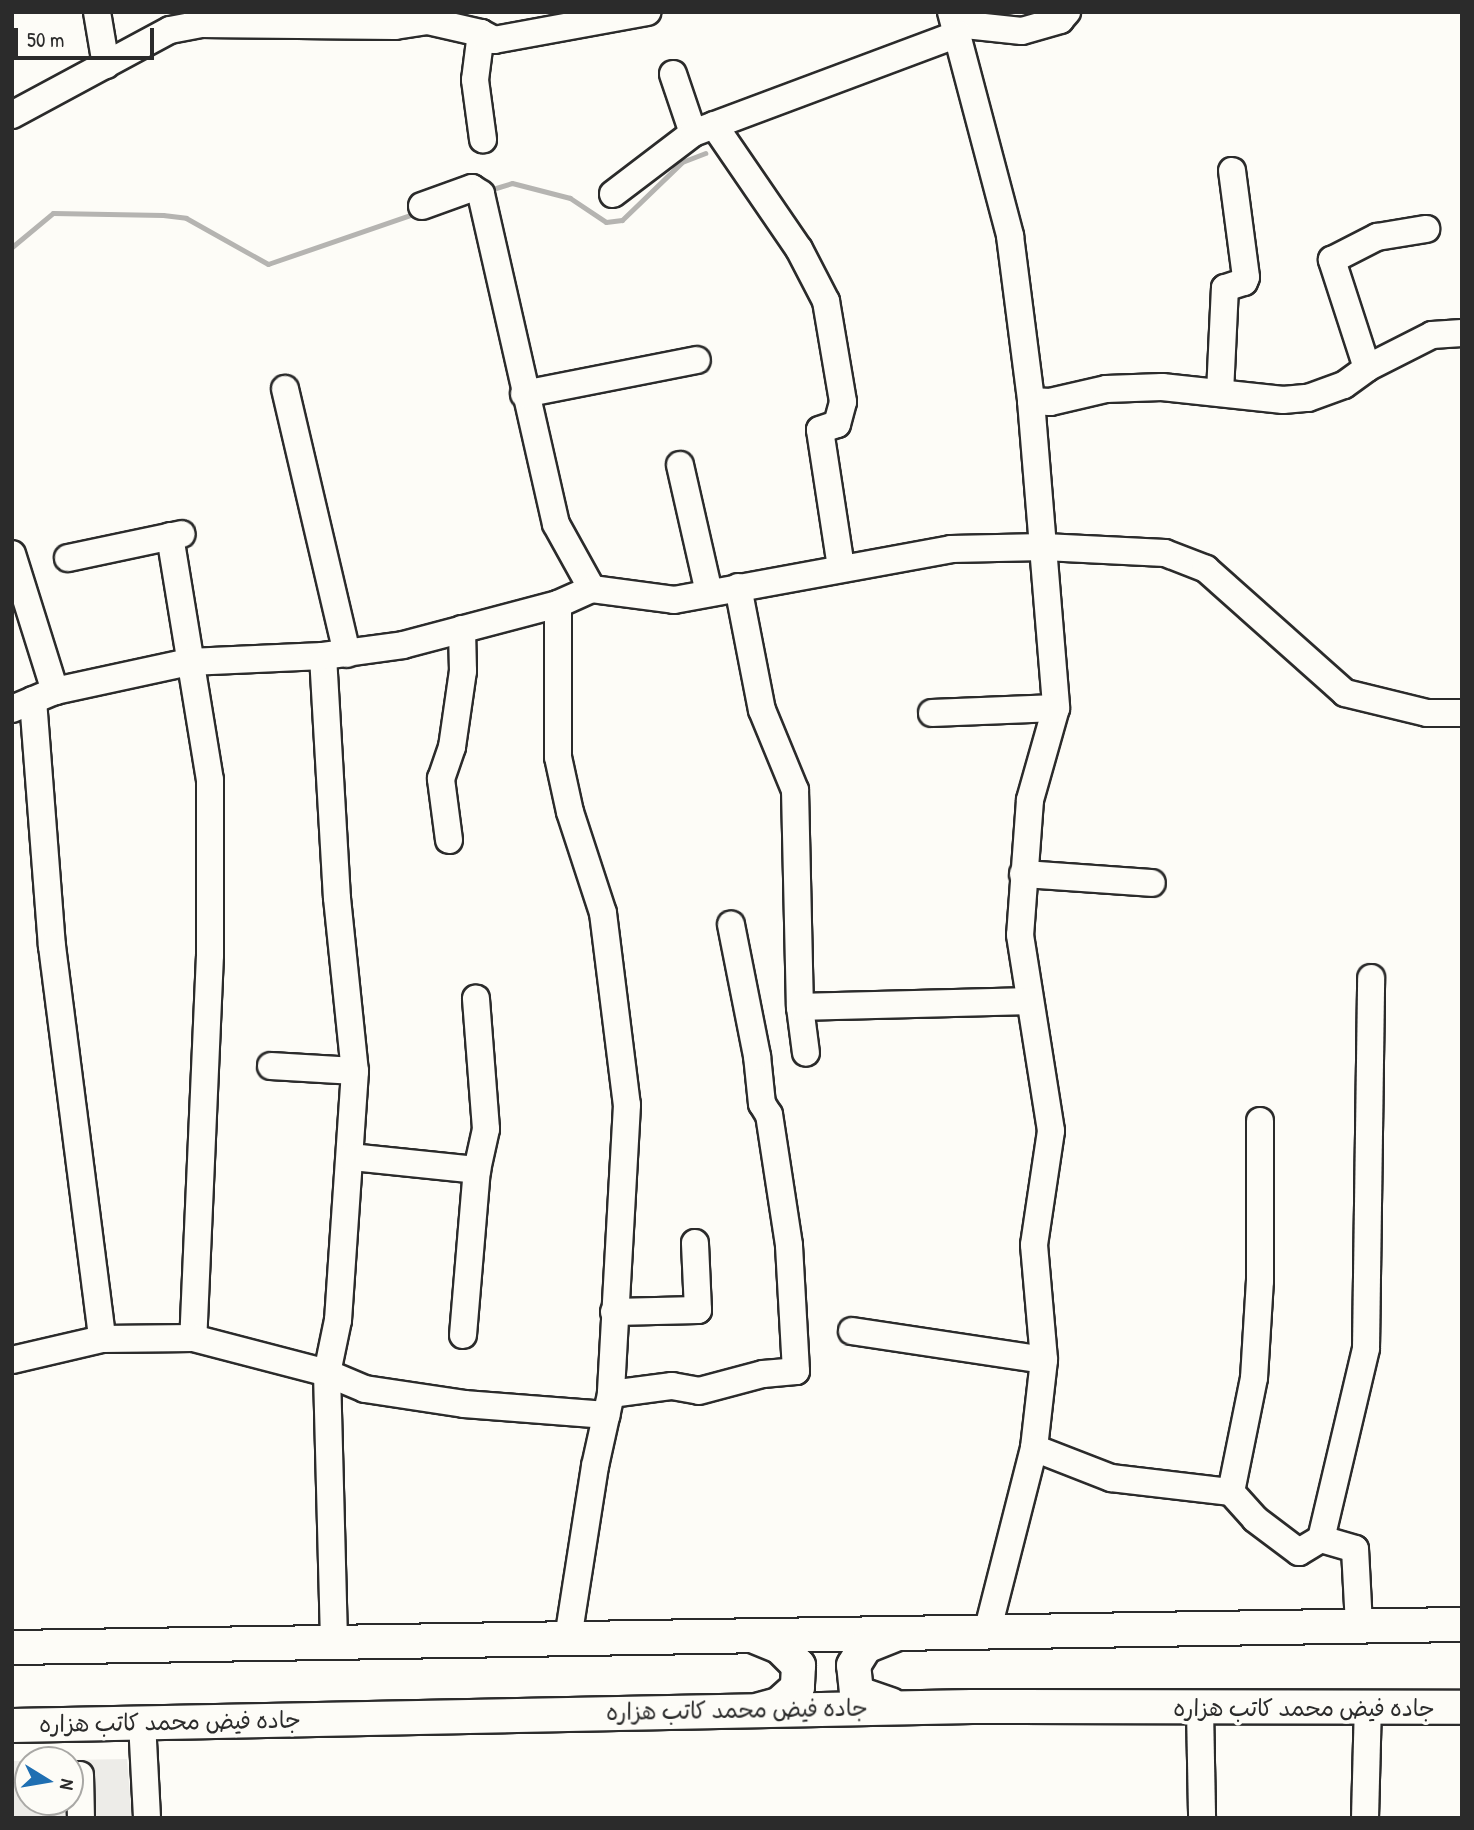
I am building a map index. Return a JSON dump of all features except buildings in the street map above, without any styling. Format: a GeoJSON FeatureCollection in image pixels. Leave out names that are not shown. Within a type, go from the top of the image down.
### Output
{"type":"FeatureCollection","features":[{"type":"Feature","properties":{"kind":"main road"},"geometry":{"type":"LineString","coordinates":[[12,1647],[1462,1624]]}},
{"type":"Feature","properties":{"kind":"main road"},"geometry":{"type":"LineString","coordinates":[[897,1634],[864,1646],[853,1665],[856,1692],[902,1707]]}},
{"type":"Feature","properties":{"kind":"main road"},"geometry":{"type":"LineString","coordinates":[[754,1636],[779,1646],[797,1665],[797,1687],[778,1704],[754,1710]]}},
{"type":"Feature","properties":{"kind":"main road","name":"جاده فیض محمد کاتب هزاره"},"geometry":{"type":"LineString","coordinates":[[12,1725],[902,1707],[1462,1707]]}},
{"type":"Feature","properties":{"kind":"street"},"geometry":{"type":"LineString","coordinates":[[97,12],[106,65]]}},
{"type":"Feature","properties":{"kind":"street"},"geometry":{"type":"LineString","coordinates":[[12,115],[170,30],[239,22],[308,19],[395,26],[428,17],[481,33],[494,40],[647,12]]}},
{"type":"Feature","properties":{"kind":"street"},"geometry":{"type":"LineString","coordinates":[[613,194],[703,129],[955,23],[1022,31],[1060,20],[1067,12]]}},
{"type":"Feature","properties":{"kind":"street"},"geometry":{"type":"LineString","coordinates":[[955,23],[1010,236],[1031,401],[1056,708],[1030,800],[1020,934],[1051,1131],[1034,1245],[1044,1360],[1034,1448],[987,1632]]}},
{"type":"Feature","properties":{"kind":"street"},"geometry":{"type":"LineString","coordinates":[[481,33],[475,80],[483,139]]}},
{"type":"Feature","properties":{"kind":"street"},"geometry":{"type":"LineString","coordinates":[[673,74],[703,129],[799,249],[826,301],[843,402],[837,424],[820,430],[841,567]]}},
{"type":"Feature","properties":{"kind":"street"},"geometry":{"type":"LineString","coordinates":[[1220,393],[1225,288],[1244,282],[1246,277],[1233,171]]}},
{"type":"Feature","properties":{"kind":"street"},"geometry":{"type":"LineString","coordinates":[[422,206],[472,188],[481,194],[524,394],[556,524],[592,589]]}},
{"type":"Feature","properties":{"kind":"street"},"geometry":{"type":"LineString","coordinates":[[1367,368],[1332,260],[1377,237],[1426,229]]}},
{"type":"Feature","properties":{"kind":"street"},"geometry":{"type":"LineString","coordinates":[[1031,401],[1050,402],[1106,390],[1162,387],[1283,400],[1308,398],[1344,385],[1367,368],[1432,335],[1462,333]]}},
{"type":"Feature","properties":{"kind":"street"},"geometry":{"type":"LineString","coordinates":[[524,394],[697,360]]}},
{"type":"Feature","properties":{"kind":"street"},"geometry":{"type":"LineString","coordinates":[[285,389],[335,655],[337,898],[355,1071],[338,1320],[327,1373],[334,1643]]}},
{"type":"Feature","properties":{"kind":"street"},"geometry":{"type":"LineString","coordinates":[[680,465],[709,593]]}},
{"type":"Feature","properties":{"kind":"street"},"geometry":{"type":"LineString","coordinates":[[68,558],[176,535],[189,662],[210,780],[211,955],[193,1338]]}},
{"type":"Feature","properties":{"kind":"street"},"geometry":{"type":"LineString","coordinates":[[33,700],[189,662],[335,655],[403,645],[558,604],[592,589],[674,600],[841,567],[951,549],[1044,547],[1175,557],[1206,569],[1345,693],[1427,713],[1462,713]]}},
{"type":"Feature","properties":{"kind":"street"},"geometry":{"type":"LineString","coordinates":[[12,554],[33,700],[52,946],[102,1339]]}},
{"type":"Feature","properties":{"kind":"street"},"geometry":{"type":"LineString","coordinates":[[738,586],[762,710],[794,790],[800,1007],[806,1053]]}},
{"type":"Feature","properties":{"kind":"street"},"geometry":{"type":"LineString","coordinates":[[558,604],[558,757],[570,812],[603,913],[627,1105],[609,1405],[568,1639]]}},
{"type":"Feature","properties":{"kind":"street"},"geometry":{"type":"LineString","coordinates":[[449,840],[441,779],[452,747],[463,671],[462,629]]}},
{"type":"Feature","properties":{"kind":"street"},"geometry":{"type":"LineString","coordinates":[[932,713],[1056,708]]}},
{"type":"Feature","properties":{"kind":"street"},"geometry":{"type":"LineString","coordinates":[[1023,874],[1153,883]]}},
{"type":"Feature","properties":{"kind":"street"},"geometry":{"type":"LineString","coordinates":[[12,1360],[102,1339],[193,1338],[327,1373],[365,1389],[452,1402],[609,1405],[672,1386],[706,1390],[763,1374],[796,1371],[789,1245],[769,1115],[762,1104],[757,1056],[731,925]]}},
{"type":"Feature","properties":{"kind":"street"},"geometry":{"type":"LineString","coordinates":[[1034,1448],[1111,1478],[1231,1492],[1255,1519],[1299,1552],[1321,1539],[1366,1348],[1371,978]]}},
{"type":"Feature","properties":{"kind":"street"},"geometry":{"type":"LineString","coordinates":[[463,1335],[477,1170],[486,1129],[476,998]]}},
{"type":"Feature","properties":{"kind":"street"},"geometry":{"type":"LineString","coordinates":[[800,1007],[1029,1001]]}},
{"type":"Feature","properties":{"kind":"street"},"geometry":{"type":"LineString","coordinates":[[271,1066],[355,1071]]}},
{"type":"Feature","properties":{"kind":"street"},"geometry":{"type":"LineString","coordinates":[[1231,1492],[1254,1378],[1260,1281],[1260,1121]]}},
{"type":"Feature","properties":{"kind":"street"},"geometry":{"type":"LineString","coordinates":[[351,1157],[477,1170]]}},
{"type":"Feature","properties":{"kind":"street"},"geometry":{"type":"LineString","coordinates":[[614,1312],[698,1310],[695,1244]]}},
{"type":"Feature","properties":{"kind":"street"},"geometry":{"type":"LineString","coordinates":[[852,1331],[1044,1360]]}},
{"type":"Feature","properties":{"kind":"street"},"geometry":{"type":"LineString","coordinates":[[1321,1539],[1355,1549],[1359,1626]]}},
{"type":"Feature","properties":{"kind":"street"},"geometry":{"type":"LineString","coordinates":[[1365,1818],[1368,1707]]}},
{"type":"Feature","properties":{"kind":"street"},"geometry":{"type":"LineString","coordinates":[[1200,1709],[1202,1818]]}},
{"type":"Feature","properties":{"kind":"street"},"geometry":{"type":"LineString","coordinates":[[142,1723],[147,1818]]}},
{"type":"Feature","properties":{"kind":"shaded area"},"geometry":{"type":"Polygon","coordinates":[[[127,1759],[132,1818],[12,1818],[12,1761],[14,1816],[84,1816],[84,1760],[127,1759]]]}},
{"type":"Feature","properties":{"kind":"waterway"},"geometry":{"type":"LineString","coordinates":[[486,191],[512,183],[570,198],[606,222],[622,220],[682,162],[705,153]]}},
{"type":"Feature","properties":{"kind":"waterway"},"geometry":{"type":"LineString","coordinates":[[12,247],[53,213],[163,215],[186,218],[268,264],[416,213]]}}]}
